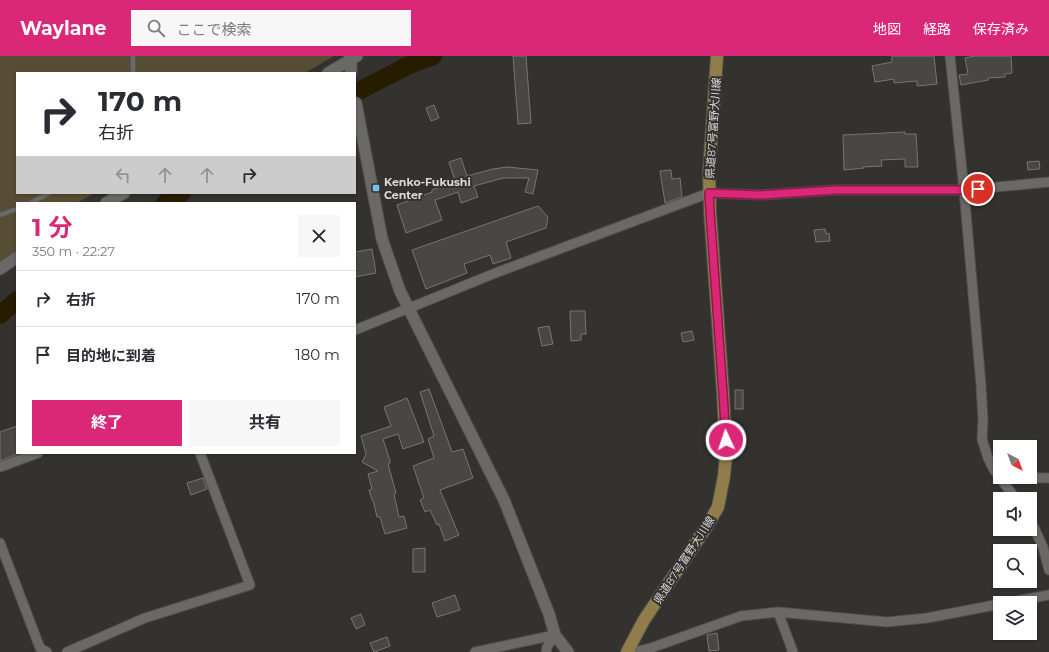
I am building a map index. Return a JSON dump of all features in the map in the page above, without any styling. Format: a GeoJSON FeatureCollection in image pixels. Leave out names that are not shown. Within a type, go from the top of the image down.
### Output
{"type":"FeatureCollection","features":[{"type":"Feature","properties":{"kind":"main road","name":"県道87号富野大川線"},"geometry":{"type":"LineString","coordinates":[[627,652],[644,620],[707,526],[718,507],[722,492],[726,447],[709,193],[709,172],[717,56]]}},
{"type":"Feature","properties":{"kind":"street"},"geometry":{"type":"LineString","coordinates":[[950,56],[964,190],[981,385],[983,421],[982,439],[988,458],[993,466]]}},
{"type":"Feature","properties":{"kind":"street"},"geometry":{"type":"LineString","coordinates":[[330,72],[353,57]]}},
{"type":"Feature","properties":{"kind":"street"},"geometry":{"type":"LineString","coordinates":[[351,72],[353,57]]}},
{"type":"Feature","properties":{"kind":"street"},"geometry":{"type":"LineString","coordinates":[[356,106],[382,239],[400,291],[504,500],[549,614],[555,635],[568,652]]}},
{"type":"Feature","properties":{"kind":"street"},"geometry":{"type":"LineString","coordinates":[[356,330],[498,272],[709,193],[760,195],[836,190],[964,190],[1049,182]]}},
{"type":"Feature","properties":{"kind":"street"},"geometry":{"type":"LineString","coordinates":[[108,202],[122,194]]}},
{"type":"Feature","properties":{"kind":"street"},"geometry":{"type":"LineString","coordinates":[[0,269],[16,258]]}},
{"type":"Feature","properties":{"kind":"street"},"geometry":{"type":"LineString","coordinates":[[0,467],[35,454]]}},
{"type":"Feature","properties":{"kind":"street"},"geometry":{"type":"LineString","coordinates":[[67,652],[145,618],[250,585],[200,454]]}},
{"type":"Feature","properties":{"kind":"street"},"geometry":{"type":"LineString","coordinates":[[1037,478],[1049,478]]}},
{"type":"Feature","properties":{"kind":"street"},"geometry":{"type":"LineString","coordinates":[[1037,534],[1043,546],[1049,570]]}},
{"type":"Feature","properties":{"kind":"street"},"geometry":{"type":"LineString","coordinates":[[0,543],[40,648],[46,652]]}},
{"type":"Feature","properties":{"kind":"street"},"geometry":{"type":"LineString","coordinates":[[1037,597],[1049,595]]}},
{"type":"Feature","properties":{"kind":"street"},"geometry":{"type":"LineString","coordinates":[[634,652],[651,648],[741,616],[778,612],[887,622],[927,618],[993,605]]}},
{"type":"Feature","properties":{"kind":"street"},"geometry":{"type":"LineString","coordinates":[[778,612],[793,652]]}},
{"type":"Feature","properties":{"kind":"street"},"geometry":{"type":"LineString","coordinates":[[475,652],[555,635]]}},
{"type":"Feature","properties":{"kind":"street"},"geometry":{"type":"LineString","coordinates":[[546,652],[547,646],[555,635]]}},
{"type":"Feature","properties":{"kind":"lane"},"geometry":{"type":"LineString","coordinates":[[133,56],[133,72]]}},
{"type":"Feature","properties":{"kind":"lane"},"geometry":{"type":"LineString","coordinates":[[33,202],[47,194]]}},
{"type":"Feature","properties":{"kind":"lane"},"geometry":{"type":"LineString","coordinates":[[0,215],[16,209]]}},
{"type":"Feature","properties":{"kind":"shaded area"},"geometry":{"type":"Polygon","coordinates":[[[0,56],[334,56],[307,72],[16,72],[16,194],[92,194],[79,202],[16,202],[16,253],[0,269],[0,56]]]}},
{"type":"Feature","properties":{"kind":"building"},"geometry":{"type":"Polygon","coordinates":[[[513,56],[526,56],[531,123],[518,124],[513,56]]]}},
{"type":"Feature","properties":{"kind":"building"},"geometry":{"type":"Polygon","coordinates":[[[892,56],[934,56],[937,84],[917,86],[917,81],[894,83],[894,79],[875,82],[872,66],[892,62],[892,56]]]}},
{"type":"Feature","properties":{"kind":"building"},"geometry":{"type":"Polygon","coordinates":[[[975,56],[1011,56],[1012,73],[1005,74],[1005,77],[988,78],[988,80],[961,85],[959,75],[968,74],[965,58],[975,56]]]}},
{"type":"Feature","properties":{"kind":"building"},"geometry":{"type":"Polygon","coordinates":[[[434,105],[439,118],[431,121],[426,108],[434,105]]]}},
{"type":"Feature","properties":{"kind":"building"},"geometry":{"type":"Polygon","coordinates":[[[905,132],[905,134],[916,134],[918,167],[905,167],[905,159],[881,160],[882,166],[844,170],[843,135],[905,132]]]}},
{"type":"Feature","properties":{"kind":"building"},"geometry":{"type":"Polygon","coordinates":[[[461,158],[467,176],[507,167],[538,170],[533,194],[525,192],[529,178],[503,178],[474,186],[478,197],[461,203],[458,192],[435,200],[442,220],[406,233],[397,205],[432,192],[432,190],[455,181],[449,162],[461,158]]]}},
{"type":"Feature","properties":{"kind":"building"},"geometry":{"type":"Polygon","coordinates":[[[1039,161],[1040,169],[1028,170],[1027,162],[1039,161]]]}},
{"type":"Feature","properties":{"kind":"building"},"geometry":{"type":"Polygon","coordinates":[[[671,170],[672,179],[680,178],[682,197],[665,203],[660,171],[671,170]]]}},
{"type":"Feature","properties":{"kind":"building"},"geometry":{"type":"Polygon","coordinates":[[[538,206],[548,217],[546,228],[506,242],[511,258],[493,264],[490,255],[464,264],[467,273],[426,289],[412,250],[538,206]]]}},
{"type":"Feature","properties":{"kind":"building"},"geometry":{"type":"Polygon","coordinates":[[[825,229],[826,234],[829,233],[830,241],[816,242],[814,230],[825,229]]]}},
{"type":"Feature","properties":{"kind":"building"},"geometry":{"type":"Polygon","coordinates":[[[372,249],[376,273],[356,277],[356,252],[372,249]]]}},
{"type":"Feature","properties":{"kind":"building"},"geometry":{"type":"Polygon","coordinates":[[[570,311],[585,311],[586,334],[581,334],[581,340],[571,341],[570,311]]]}},
{"type":"Feature","properties":{"kind":"building"},"geometry":{"type":"Polygon","coordinates":[[[549,326],[553,344],[542,346],[538,328],[549,326]]]}},
{"type":"Feature","properties":{"kind":"building"},"geometry":{"type":"Polygon","coordinates":[[[692,331],[694,340],[683,342],[681,333],[692,331]]]}},
{"type":"Feature","properties":{"kind":"building"},"geometry":{"type":"Polygon","coordinates":[[[429,389],[452,452],[463,449],[473,478],[440,490],[459,535],[445,541],[439,524],[437,525],[430,510],[425,512],[420,500],[424,498],[413,466],[434,458],[428,439],[434,436],[420,392],[429,389]]]}},
{"type":"Feature","properties":{"kind":"building"},"geometry":{"type":"Polygon","coordinates":[[[735,390],[743,390],[743,409],[735,409],[735,390]]]}},
{"type":"Feature","properties":{"kind":"building"},"geometry":{"type":"Polygon","coordinates":[[[407,398],[424,442],[403,449],[398,434],[383,439],[390,461],[388,464],[396,493],[394,494],[399,517],[404,516],[407,528],[385,534],[380,517],[377,517],[369,490],[372,489],[368,474],[378,471],[362,462],[366,454],[361,436],[391,426],[384,407],[407,398]]]}},
{"type":"Feature","properties":{"kind":"building"},"geometry":{"type":"Polygon","coordinates":[[[16,426],[17,454],[0,461],[0,432],[16,426]]]}},
{"type":"Feature","properties":{"kind":"building"},"geometry":{"type":"Polygon","coordinates":[[[203,478],[207,489],[191,495],[187,483],[203,478]]]}},
{"type":"Feature","properties":{"kind":"building"},"geometry":{"type":"Polygon","coordinates":[[[425,548],[425,572],[413,572],[413,549],[425,548]]]}},
{"type":"Feature","properties":{"kind":"building"},"geometry":{"type":"Polygon","coordinates":[[[455,595],[460,610],[437,617],[432,603],[455,595]]]}},
{"type":"Feature","properties":{"kind":"building"},"geometry":{"type":"Polygon","coordinates":[[[361,614],[365,625],[356,629],[351,618],[361,614]]]}},
{"type":"Feature","properties":{"kind":"building"},"geometry":{"type":"Polygon","coordinates":[[[717,633],[719,650],[709,651],[707,635],[717,633]]]}},
{"type":"Feature","properties":{"kind":"building"},"geometry":{"type":"Polygon","coordinates":[[[387,637],[390,646],[374,652],[370,643],[387,637]]]}},
{"type":"Feature","properties":{"kind":"waterway"},"geometry":{"type":"LineString","coordinates":[[356,92],[409,65],[433,56]]}},
{"type":"Feature","properties":{"kind":"waterway"},"geometry":{"type":"LineString","coordinates":[[167,202],[180,194]]}},
{"type":"Feature","properties":{"kind":"waterway"},"geometry":{"type":"LineString","coordinates":[[0,315],[16,301]]}},
{"type":"Feature","properties":{"kind":"place","name":"Kenko-Fukushi Center"},"geometry":{"type":"Point","coordinates":[376,188]}},
{"type":"Feature","properties":{"kind":"route"},"geometry":{"type":"LineString","coordinates":[[726,440],[709,193],[760,195],[836,190],[978,189]]}}]}
